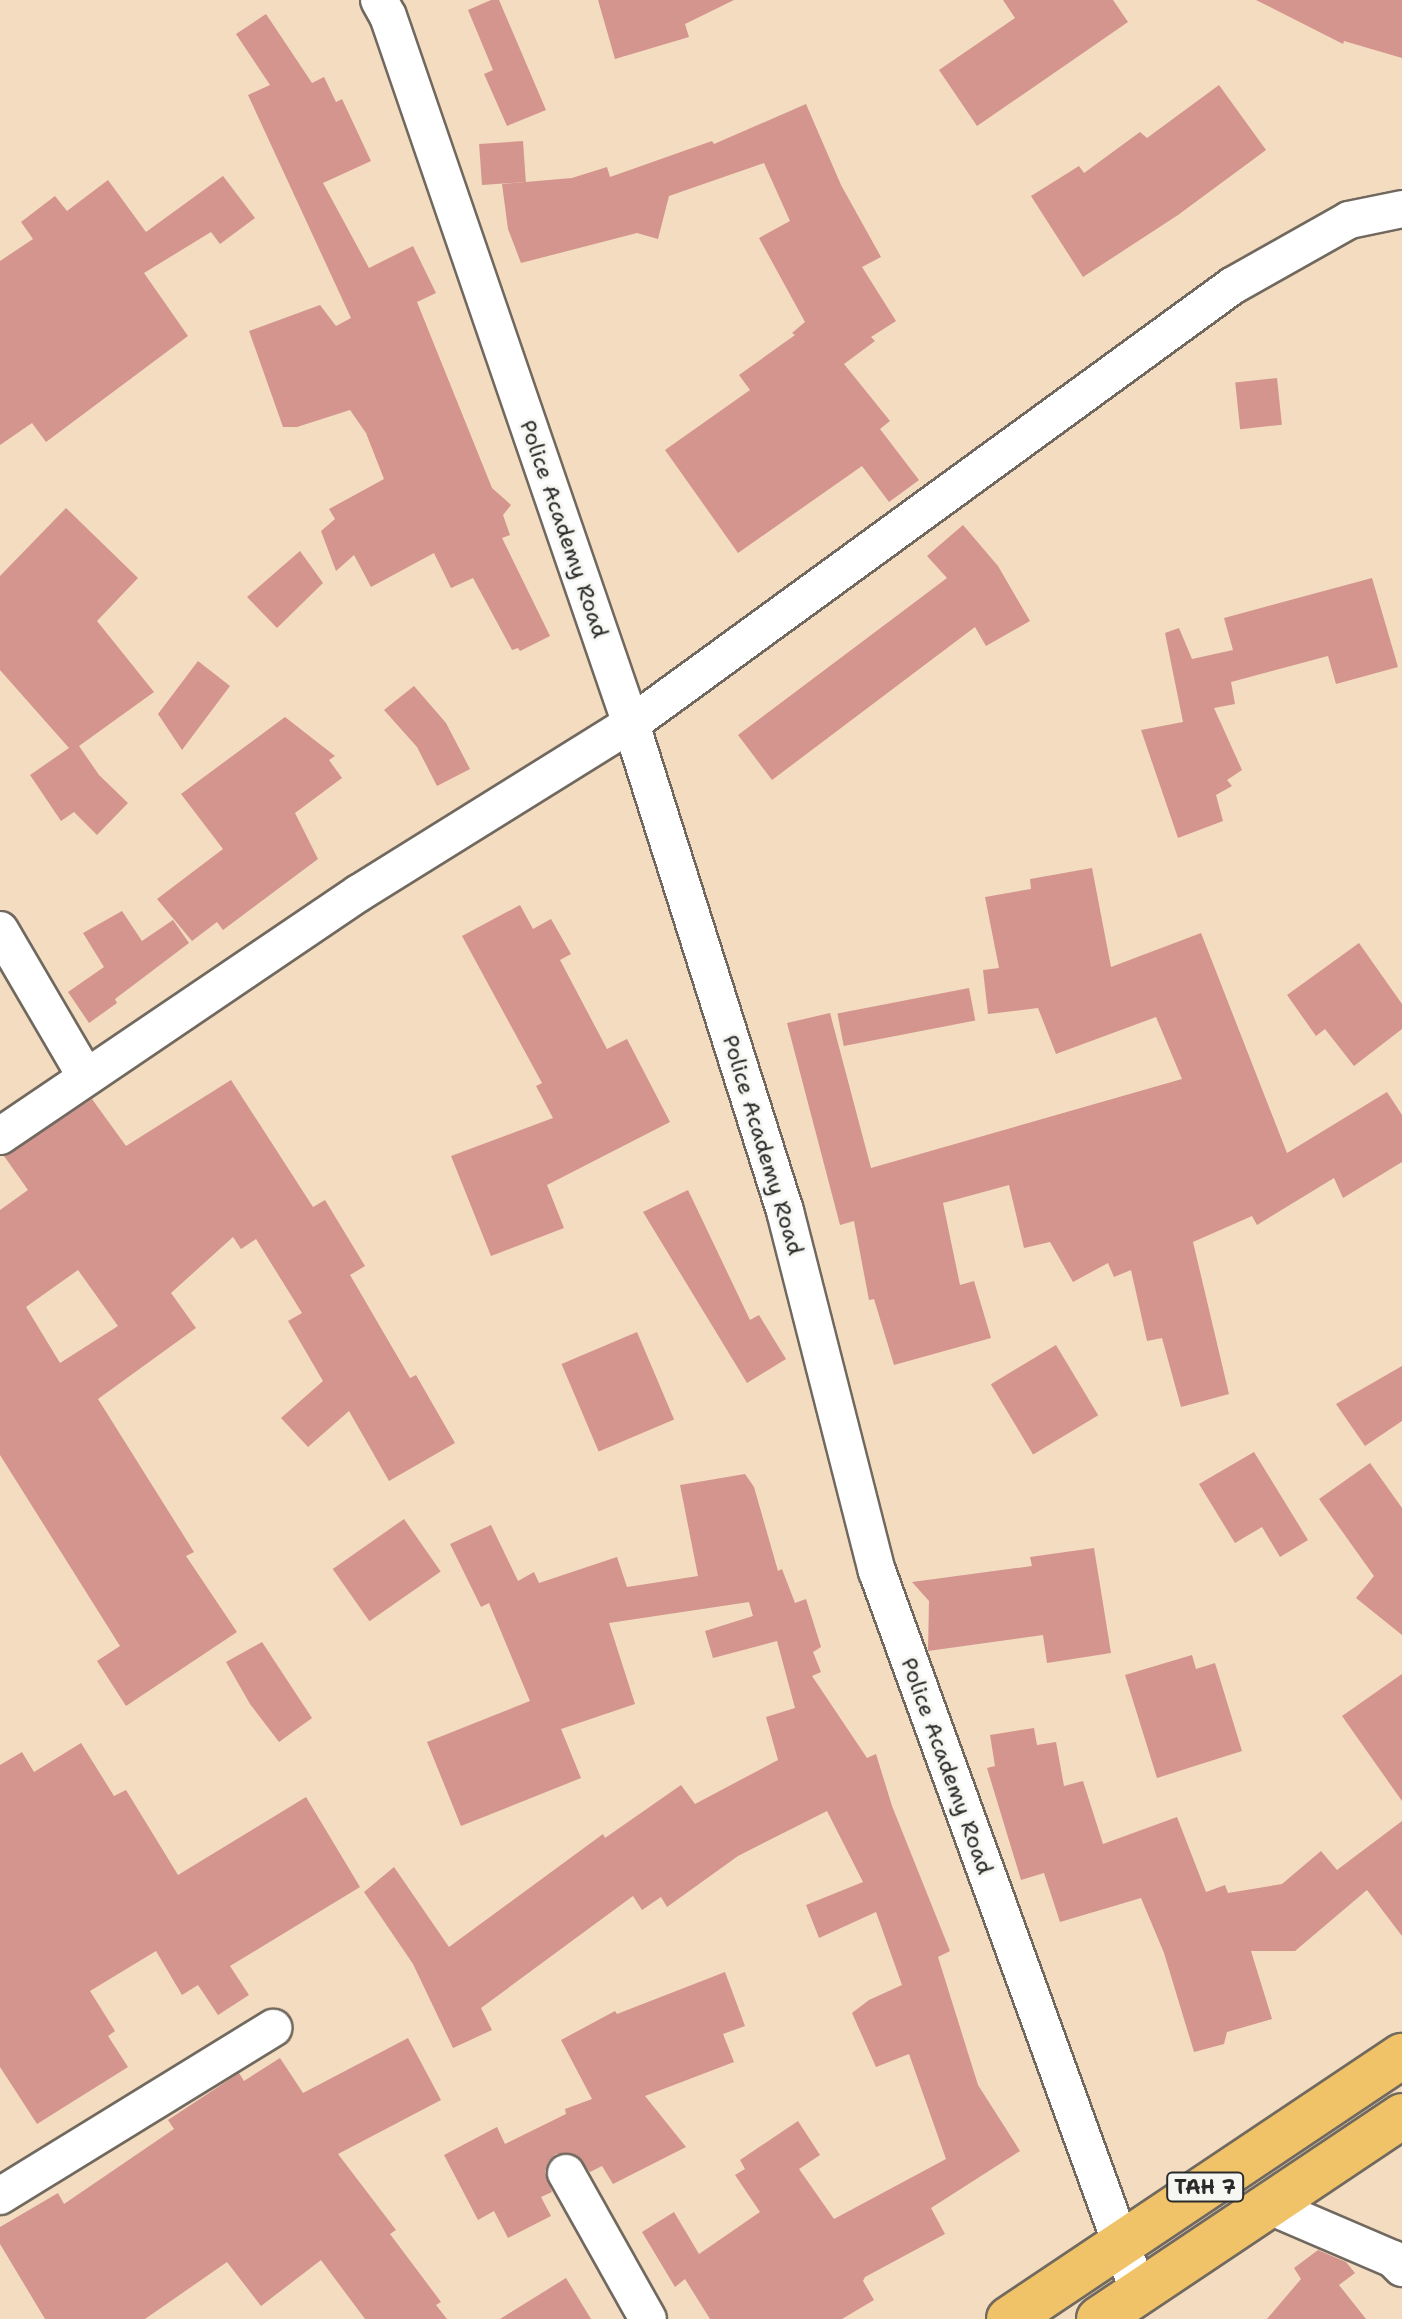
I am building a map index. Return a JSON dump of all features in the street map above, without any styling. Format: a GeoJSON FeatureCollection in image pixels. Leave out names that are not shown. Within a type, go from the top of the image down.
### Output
{"type":"FeatureCollection","features":[{"type":"Feature","properties":{"kind":"highway","name":"TAH 7"},"geometry":{"type":"LineString","coordinates":[[1009,2319],[1402,2056]]}},
{"type":"Feature","properties":{"kind":"highway","name":"TAH 7"},"geometry":{"type":"LineString","coordinates":[[1099,2319],[1402,2116]]}},
{"type":"Feature","properties":{"kind":"street","name":"Police Academy Road"},"geometry":{"type":"LineString","coordinates":[[379,0],[388,16],[631,724],[785,1211],[877,1571],[1139,2293]]}},
{"type":"Feature","properties":{"kind":"street"},"geometry":{"type":"LineString","coordinates":[[0,1136],[359,893],[631,724],[1232,286],[1349,220],[1402,209]]}},
{"type":"Feature","properties":{"kind":"street"},"geometry":{"type":"LineString","coordinates":[[0,930],[86,1077]]}},
{"type":"Feature","properties":{"kind":"street"},"geometry":{"type":"LineString","coordinates":[[0,2196],[273,2028]]}},
{"type":"Feature","properties":{"kind":"street"},"geometry":{"type":"LineString","coordinates":[[566,2173],[648,2319]]}},
{"type":"Feature","properties":{"kind":"street"},"geometry":{"type":"LineString","coordinates":[[1267,2205],[1393,2259],[1402,2268]]}},
{"type":"Feature","properties":{"kind":"building"},"geometry":{"type":"Polygon","coordinates":[[[491,0],[499,0],[546,110],[507,126],[484,74],[493,70],[468,10],[491,0]]]}},
{"type":"Feature","properties":{"kind":"building"},"geometry":{"type":"Polygon","coordinates":[[[598,0],[734,0],[685,24],[689,37],[615,59],[598,0]]]}},
{"type":"Feature","properties":{"kind":"building"},"geometry":{"type":"Polygon","coordinates":[[[1003,0],[1113,0],[1128,22],[977,126],[939,70],[1015,18],[1003,0]]]}},
{"type":"Feature","properties":{"kind":"building"},"geometry":{"type":"Polygon","coordinates":[[[1256,0],[1402,0],[1402,58],[1344,41],[1343,44],[1256,0]]]}},
{"type":"Feature","properties":{"kind":"building"},"geometry":{"type":"Polygon","coordinates":[[[266,14],[312,83],[324,77],[336,102],[342,99],[371,161],[323,183],[369,268],[413,246],[436,293],[417,302],[492,488],[511,505],[503,515],[510,535],[502,538],[550,636],[520,651],[518,648],[512,650],[473,578],[451,588],[434,553],[371,587],[354,555],[336,571],[321,531],[335,519],[329,509],[384,479],[366,433],[350,410],[297,427],[283,427],[249,331],[320,305],[336,326],[351,318],[248,95],[270,85],[236,34],[266,14]]]}},
{"type":"Feature","properties":{"kind":"building"},"geometry":{"type":"Polygon","coordinates":[[[1219,85],[1266,150],[1178,215],[1083,277],[1031,196],[1079,166],[1084,173],[1140,132],[1147,138],[1219,85]]]}},
{"type":"Feature","properties":{"kind":"building"},"geometry":{"type":"Polygon","coordinates":[[[806,104],[841,185],[881,257],[862,267],[896,321],[871,337],[875,341],[844,364],[890,421],[880,429],[919,480],[889,502],[862,466],[738,553],[665,450],[750,390],[739,375],[795,335],[792,333],[805,322],[759,238],[790,221],[764,163],[669,196],[658,239],[637,233],[521,263],[508,229],[502,184],[572,178],[607,167],[610,177],[712,141],[714,144],[806,104]]]}},
{"type":"Feature","properties":{"kind":"building"},"geometry":{"type":"Polygon","coordinates":[[[523,141],[526,182],[482,185],[479,144],[523,141]]]}},
{"type":"Feature","properties":{"kind":"building"},"geometry":{"type":"Polygon","coordinates":[[[223,176],[255,218],[220,244],[211,232],[144,273],[188,336],[46,442],[32,423],[0,445],[0,261],[33,239],[21,222],[55,196],[67,211],[108,180],[146,232],[223,176]]]}},
{"type":"Feature","properties":{"kind":"building"},"geometry":{"type":"Polygon","coordinates":[[[1277,378],[1282,425],[1240,429],[1235,382],[1277,378]]]}},
{"type":"Feature","properties":{"kind":"building"},"geometry":{"type":"Polygon","coordinates":[[[66,508],[138,578],[97,621],[154,692],[79,746],[99,775],[128,803],[97,835],[74,812],[61,821],[30,775],[69,748],[0,670],[0,576],[66,508]]]}},
{"type":"Feature","properties":{"kind":"building"},"geometry":{"type":"Polygon","coordinates":[[[963,525],[998,566],[1030,621],[986,646],[975,627],[772,780],[738,735],[947,578],[927,556],[963,525]]]}},
{"type":"Feature","properties":{"kind":"building"},"geometry":{"type":"Polygon","coordinates":[[[300,551],[323,583],[277,628],[247,597],[300,551]]]}},
{"type":"Feature","properties":{"kind":"building"},"geometry":{"type":"Polygon","coordinates":[[[1372,578],[1398,667],[1336,684],[1328,656],[1231,682],[1235,704],[1214,708],[1242,770],[1227,780],[1232,786],[1216,795],[1223,821],[1178,838],[1141,730],[1183,722],[1165,633],[1179,628],[1192,659],[1233,650],[1224,618],[1372,578]]]}},
{"type":"Feature","properties":{"kind":"building"},"geometry":{"type":"Polygon","coordinates":[[[198,661],[230,686],[182,750],[158,714],[198,661]]]}},
{"type":"Feature","properties":{"kind":"building"},"geometry":{"type":"Polygon","coordinates":[[[414,686],[446,723],[470,769],[437,786],[417,747],[384,710],[414,686]]]}},
{"type":"Feature","properties":{"kind":"building"},"geometry":{"type":"Polygon","coordinates":[[[285,717],[335,756],[329,760],[342,778],[295,813],[318,859],[223,930],[217,922],[192,941],[157,899],[223,849],[181,794],[285,717]]]}},
{"type":"Feature","properties":{"kind":"building"},"geometry":{"type":"Polygon","coordinates":[[[1092,868],[1111,967],[1201,933],[1287,1153],[1387,1092],[1402,1115],[1402,1162],[1343,1198],[1334,1178],[1257,1225],[1252,1216],[1193,1242],[1229,1394],[1181,1407],[1162,1338],[1147,1341],[1131,1270],[1114,1277],[1108,1263],[1073,1282],[1050,1242],[1024,1248],[1009,1185],[943,1203],[960,1285],[974,1281],[991,1338],[894,1365],[874,1299],[869,1300],[854,1221],[840,1225],[787,1023],[830,1013],[871,1168],[1182,1079],[1156,1017],[1056,1054],[1038,1008],[988,1014],[983,970],[999,968],[985,897],[1031,889],[1030,879],[1092,868]]]}},
{"type":"Feature","properties":{"kind":"building"},"geometry":{"type":"Polygon","coordinates":[[[520,905],[533,929],[551,919],[571,954],[560,960],[607,1049],[627,1039],[670,1122],[547,1185],[564,1228],[491,1256],[451,1156],[553,1118],[536,1086],[542,1083],[462,936],[520,905]]]}},
{"type":"Feature","properties":{"kind":"building"},"geometry":{"type":"Polygon","coordinates":[[[122,911],[142,941],[173,920],[189,943],[115,999],[117,1003],[89,1023],[68,992],[104,967],[83,933],[122,911]]]}},
{"type":"Feature","properties":{"kind":"building"},"geometry":{"type":"Polygon","coordinates":[[[1359,943],[1402,1004],[1402,1029],[1354,1066],[1325,1029],[1316,1036],[1287,995],[1359,943]]]}},
{"type":"Feature","properties":{"kind":"building"},"geometry":{"type":"Polygon","coordinates":[[[969,988],[975,1020],[844,1046],[837,1014],[969,988]]]}},
{"type":"Feature","properties":{"kind":"building"},"geometry":{"type":"Polygon","coordinates":[[[231,1080],[313,1207],[325,1200],[365,1266],[350,1275],[410,1378],[416,1375],[455,1443],[389,1481],[349,1411],[308,1447],[281,1418],[323,1381],[288,1321],[302,1313],[256,1239],[241,1249],[233,1237],[171,1293],[196,1328],[98,1399],[194,1552],[186,1556],[237,1632],[126,1706],[97,1661],[120,1646],[0,1455],[0,1210],[28,1190],[4,1156],[92,1099],[126,1146],[231,1080]],[[78,1270],[26,1307],[60,1363],[118,1326],[78,1270]]]}},
{"type":"Feature","properties":{"kind":"building"},"geometry":{"type":"Polygon","coordinates":[[[688,1190],[750,1320],[759,1315],[786,1359],[747,1383],[643,1212],[688,1190]]]}},
{"type":"Feature","properties":{"kind":"building"},"geometry":{"type":"Polygon","coordinates":[[[637,1332],[674,1419],[599,1451],[562,1364],[637,1332]]]}},
{"type":"Feature","properties":{"kind":"building"},"geometry":{"type":"Polygon","coordinates":[[[1056,1345],[1098,1415],[1033,1454],[991,1384],[1056,1345]]]}},
{"type":"Feature","properties":{"kind":"building"},"geometry":{"type":"Polygon","coordinates":[[[1402,1366],[1402,1421],[1365,1446],[1336,1404],[1402,1366]]]}},
{"type":"Feature","properties":{"kind":"building"},"geometry":{"type":"Polygon","coordinates":[[[1254,1452],[1308,1540],[1280,1557],[1262,1527],[1235,1543],[1199,1484],[1254,1452]]]}},
{"type":"Feature","properties":{"kind":"building"},"geometry":{"type":"Polygon","coordinates":[[[1370,1463],[1402,1508],[1402,1635],[1356,1598],[1374,1576],[1319,1499],[1370,1463]]]}},
{"type":"Feature","properties":{"kind":"building"},"geometry":{"type":"Polygon","coordinates":[[[745,1474],[754,1487],[778,1571],[782,1569],[795,1603],[806,1599],[821,1647],[813,1652],[821,1672],[812,1676],[867,1758],[876,1754],[892,1806],[950,1951],[938,1957],[978,2085],[1020,2151],[931,2208],[945,2234],[865,2277],[863,2281],[874,2300],[842,2319],[710,2319],[685,2279],[675,2287],[642,2232],[674,2212],[699,2254],[760,2212],[735,2175],[745,2169],[740,2160],[798,2121],[820,2155],[799,2169],[834,2219],[946,2159],[909,2054],[876,2067],[852,2013],[869,2000],[902,1985],[876,1912],[819,1938],[806,1905],[863,1882],[827,1811],[738,1856],[667,1907],[661,1897],[642,1910],[633,1896],[481,2008],[492,2030],[453,2048],[413,1964],[364,1892],[394,1867],[449,1947],[603,1834],[605,1838],[681,1785],[695,1804],[778,1760],[766,1717],[795,1708],[777,1641],[713,1658],[705,1631],[753,1616],[749,1602],[609,1623],[635,1704],[561,1729],[581,1778],[461,1826],[427,1742],[530,1701],[489,1603],[481,1607],[450,1544],[491,1525],[518,1581],[534,1572],[539,1583],[617,1557],[627,1587],[698,1576],[680,1485],[745,1474]]]}},
{"type":"Feature","properties":{"kind":"building"},"geometry":{"type":"Polygon","coordinates":[[[404,1519],[441,1571],[369,1621],[333,1569],[404,1519]]]}},
{"type":"Feature","properties":{"kind":"building"},"geometry":{"type":"Polygon","coordinates":[[[1094,1548],[1111,1653],[1047,1663],[1043,1635],[928,1651],[929,1601],[912,1582],[1032,1566],[1030,1557],[1094,1548]]]}},
{"type":"Feature","properties":{"kind":"building"},"geometry":{"type":"Polygon","coordinates":[[[262,1642],[312,1718],[279,1742],[250,1704],[226,1662],[262,1642]]]}},
{"type":"Feature","properties":{"kind":"building"},"geometry":{"type":"Polygon","coordinates":[[[1192,1655],[1196,1669],[1215,1663],[1242,1751],[1157,1778],[1125,1675],[1192,1655]]]}},
{"type":"Feature","properties":{"kind":"building"},"geometry":{"type":"Polygon","coordinates":[[[1402,1674],[1402,1801],[1342,1716],[1402,1674]]]}},
{"type":"Feature","properties":{"kind":"building"},"geometry":{"type":"Polygon","coordinates":[[[1034,1728],[1037,1745],[1056,1742],[1064,1786],[1083,1781],[1103,1844],[1177,1817],[1206,1892],[1225,1885],[1228,1893],[1282,1884],[1321,1851],[1337,1870],[1402,1821],[1402,1936],[1367,1890],[1295,1951],[1251,1951],[1272,2019],[1227,2032],[1224,2044],[1194,2052],[1164,1953],[1141,1898],[1060,1922],[1044,1873],[1021,1880],[987,1768],[995,1766],[990,1735],[1034,1728]]]}},
{"type":"Feature","properties":{"kind":"building"},"geometry":{"type":"Polygon","coordinates":[[[81,1743],[114,1796],[126,1790],[178,1875],[306,1797],[360,1887],[230,1966],[249,1995],[218,2015],[198,1985],[182,1995],[156,1951],[90,1991],[115,2031],[108,2036],[128,2067],[37,2124],[0,2067],[0,1765],[22,1752],[34,1772],[81,1743]]]}},
{"type":"Feature","properties":{"kind":"building"},"geometry":{"type":"Polygon","coordinates":[[[725,1972],[745,2026],[723,2034],[734,2062],[645,2096],[686,2147],[613,2184],[602,2166],[590,2172],[576,2155],[556,2154],[548,2162],[545,2172],[552,2192],[541,2197],[551,2216],[508,2238],[494,2211],[478,2220],[444,2155],[497,2127],[505,2144],[566,2114],[565,2109],[592,2099],[561,2040],[615,2011],[617,2014],[725,1972]]]}},
{"type":"Feature","properties":{"kind":"building"},"geometry":{"type":"Polygon","coordinates":[[[408,2038],[441,2100],[338,2154],[396,2230],[390,2234],[441,2302],[436,2305],[447,2319],[365,2319],[321,2260],[261,2306],[227,2262],[145,2319],[45,2319],[0,2244],[0,2227],[58,2193],[64,2204],[174,2129],[168,2120],[239,2073],[244,2081],[280,2058],[303,2093],[408,2038]]]}},
{"type":"Feature","properties":{"kind":"building"},"geometry":{"type":"Polygon","coordinates":[[[1318,2250],[1346,2262],[1355,2273],[1339,2285],[1366,2319],[1267,2319],[1301,2279],[1294,2268],[1318,2250]]]}},
{"type":"Feature","properties":{"kind":"building"},"geometry":{"type":"Polygon","coordinates":[[[566,2278],[591,2319],[500,2319],[566,2278]]]}}]}
